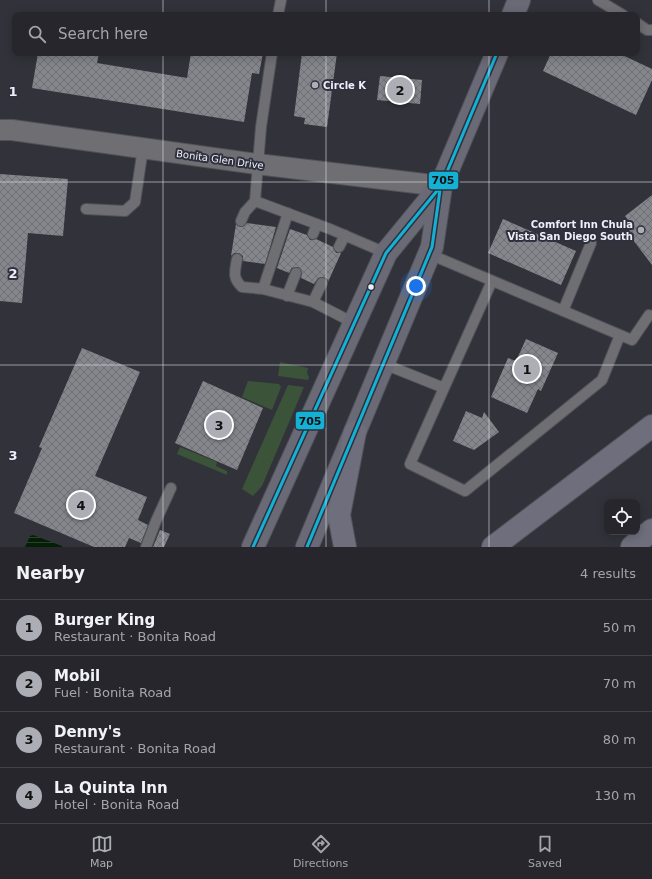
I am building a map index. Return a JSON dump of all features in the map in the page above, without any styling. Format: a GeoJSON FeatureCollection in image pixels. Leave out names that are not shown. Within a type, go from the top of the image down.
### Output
{"type":"FeatureCollection","features":[{"type":"Feature","properties":{"kind":"highway"},"geometry":{"type":"LineString","coordinates":[[493,547],[652,426]]}},
{"type":"Feature","properties":{"kind":"highway"},"geometry":{"type":"LineString","coordinates":[[345,547],[339,514],[355,432]]}},
{"type":"Feature","properties":{"kind":"highway"},"geometry":{"type":"LineString","coordinates":[[632,547],[652,530]]}},
{"type":"Feature","properties":{"kind":"main road"},"geometry":{"type":"LineString","coordinates":[[514,12],[519,0]]}},
{"type":"Feature","properties":{"kind":"main road"},"geometry":{"type":"LineString","coordinates":[[307,547],[432,247],[441,186],[496,56]]}},
{"type":"Feature","properties":{"kind":"main road"},"geometry":{"type":"LineString","coordinates":[[253,547],[386,253],[441,186]]}},
{"type":"Feature","properties":{"kind":"street","name":"Bonita Glen Drive"},"geometry":{"type":"LineString","coordinates":[[0,130],[12,130],[257,164],[441,186]]}},
{"type":"Feature","properties":{"kind":"lane"},"geometry":{"type":"LineString","coordinates":[[279,12],[281,0]]}},
{"type":"Feature","properties":{"kind":"lane"},"geometry":{"type":"LineString","coordinates":[[598,0],[618,12]]}},
{"type":"Feature","properties":{"kind":"lane"},"geometry":{"type":"LineString","coordinates":[[640,26],[647,30],[652,30]]}},
{"type":"Feature","properties":{"kind":"lane"},"geometry":{"type":"LineString","coordinates":[[241,221],[245,212],[255,201],[261,127],[272,56]]}},
{"type":"Feature","properties":{"kind":"lane"},"geometry":{"type":"LineString","coordinates":[[86,209],[125,211],[135,202],[143,148]]}},
{"type":"Feature","properties":{"kind":"lane"},"geometry":{"type":"LineString","coordinates":[[255,201],[317,224],[386,253]]}},
{"type":"Feature","properties":{"kind":"lane"},"geometry":{"type":"LineString","coordinates":[[263,289],[288,213]]}},
{"type":"Feature","properties":{"kind":"lane"},"geometry":{"type":"LineString","coordinates":[[313,234],[317,224]]}},
{"type":"Feature","properties":{"kind":"lane"},"geometry":{"type":"LineString","coordinates":[[339,247],[344,235]]}},
{"type":"Feature","properties":{"kind":"lane"},"geometry":{"type":"LineString","coordinates":[[563,311],[591,243]]}},
{"type":"Feature","properties":{"kind":"lane"},"geometry":{"type":"LineString","coordinates":[[429,254],[632,340],[649,315]]}},
{"type":"Feature","properties":{"kind":"lane"},"geometry":{"type":"LineString","coordinates":[[237,259],[235,271],[236,281],[242,287],[263,289],[312,302],[354,323]]}},
{"type":"Feature","properties":{"kind":"lane"},"geometry":{"type":"LineString","coordinates":[[287,296],[296,273]]}},
{"type":"Feature","properties":{"kind":"lane"},"geometry":{"type":"LineString","coordinates":[[492,281],[410,464],[465,491],[602,380],[620,335]]}},
{"type":"Feature","properties":{"kind":"lane"},"geometry":{"type":"LineString","coordinates":[[312,302],[322,283]]}},
{"type":"Feature","properties":{"kind":"lane"},"geometry":{"type":"LineString","coordinates":[[384,364],[444,388]]}},
{"type":"Feature","properties":{"kind":"lane"},"geometry":{"type":"LineString","coordinates":[[146,547],[171,488]]}},
{"type":"Feature","properties":{"kind":"shaded area"},"geometry":{"type":"Polygon","coordinates":[[[280,362],[308,368],[308,380],[278,376],[280,362]]]}},
{"type":"Feature","properties":{"kind":"shaded area"},"geometry":{"type":"Polygon","coordinates":[[[248,381],[279,384],[281,387],[272,410],[242,397],[248,381]]]}},
{"type":"Feature","properties":{"kind":"shaded area"},"geometry":{"type":"Polygon","coordinates":[[[288,385],[304,387],[262,486],[253,496],[242,489],[288,385]]]}},
{"type":"Feature","properties":{"kind":"shaded area"},"geometry":{"type":"Polygon","coordinates":[[[180,447],[217,462],[216,466],[227,471],[227,475],[177,454],[180,447]]]}},
{"type":"Feature","properties":{"kind":"shaded area"},"geometry":{"type":"Polygon","coordinates":[[[33,535],[62,547],[25,547],[30,536],[33,535]]]}},
{"type":"Feature","properties":{"kind":"building"},"geometry":{"type":"Polygon","coordinates":[[[37,56],[98,56],[97,63],[187,78],[191,56],[262,56],[259,74],[252,73],[244,122],[32,88],[37,56]]]}},
{"type":"Feature","properties":{"kind":"building","name":"Circle K"},"geometry":{"type":"Polygon","coordinates":[[[302,56],[337,56],[327,127],[304,124],[305,118],[294,116],[302,56]]]}},
{"type":"Feature","properties":{"kind":"building"},"geometry":{"type":"Polygon","coordinates":[[[550,56],[624,56],[652,69],[652,80],[636,115],[543,71],[550,56]]]}},
{"type":"Feature","properties":{"kind":"building"},"geometry":{"type":"Polygon","coordinates":[[[380,76],[422,80],[420,104],[377,100],[380,76]]]}},
{"type":"Feature","properties":{"kind":"building"},"geometry":{"type":"Polygon","coordinates":[[[0,174],[68,179],[63,236],[28,233],[22,303],[0,301],[0,174]]]}},
{"type":"Feature","properties":{"kind":"building","name":"Comfort Inn Chula Vista San Diego South"},"geometry":{"type":"Polygon","coordinates":[[[652,195],[652,265],[627,232],[633,227],[625,216],[652,195]]]}},
{"type":"Feature","properties":{"kind":"building"},"geometry":{"type":"Polygon","coordinates":[[[503,219],[576,251],[561,285],[488,253],[503,219]]]}},
{"type":"Feature","properties":{"kind":"building"},"geometry":{"type":"Polygon","coordinates":[[[247,223],[276,227],[265,264],[243,261],[243,256],[239,253],[234,253],[231,256],[236,224],[241,227],[247,223]]]}},
{"type":"Feature","properties":{"kind":"building"},"geometry":{"type":"Polygon","coordinates":[[[290,229],[307,235],[310,240],[316,239],[333,247],[336,253],[341,253],[328,282],[327,279],[322,277],[318,278],[314,284],[301,278],[302,272],[298,267],[292,268],[289,273],[277,268],[290,229]]]}},
{"type":"Feature","properties":{"kind":"building"},"geometry":{"type":"Polygon","coordinates":[[[526,339],[558,353],[541,391],[538,389],[527,413],[491,397],[508,358],[516,361],[526,339]]]}},
{"type":"Feature","properties":{"kind":"building"},"geometry":{"type":"Polygon","coordinates":[[[82,348],[140,372],[95,476],[147,497],[138,520],[148,525],[141,543],[129,538],[125,547],[94,547],[14,513],[42,448],[39,447],[82,348]]]}},
{"type":"Feature","properties":{"kind":"building"},"geometry":{"type":"Polygon","coordinates":[[[203,381],[263,408],[237,470],[175,443],[203,381]]]}},
{"type":"Feature","properties":{"kind":"building"},"geometry":{"type":"Polygon","coordinates":[[[466,411],[482,418],[484,412],[499,432],[474,450],[453,441],[466,411]]]}},
{"type":"Feature","properties":{"kind":"building"},"geometry":{"type":"Polygon","coordinates":[[[160,530],[170,534],[164,547],[153,547],[160,530]]]}},
{"type":"Feature","properties":{"kind":"transit line","name":"705"},"geometry":{"type":"LineString","coordinates":[[253,547],[386,253],[441,186],[496,56]]}},
{"type":"Feature","properties":{"kind":"transit line","name":"705"},"geometry":{"type":"LineString","coordinates":[[307,547],[432,247],[440,190]]}},
{"type":"Feature","properties":{"kind":"place","name":"Circle K"},"geometry":{"type":"Point","coordinates":[315,85]}},
{"type":"Feature","properties":{"kind":"place","name":"Mobil"},"geometry":{"type":"Point","coordinates":[400,90]}},
{"type":"Feature","properties":{"kind":"place","name":"Comfort Inn Chula Vista San Diego South"},"geometry":{"type":"Point","coordinates":[641,230]}},
{"type":"Feature","properties":{"kind":"place","name":"Burger King"},"geometry":{"type":"Point","coordinates":[527,369]}},
{"type":"Feature","properties":{"kind":"place","name":"Denny's"},"geometry":{"type":"Point","coordinates":[219,425]}},
{"type":"Feature","properties":{"kind":"place","name":"La Quinta Inn"},"geometry":{"type":"Point","coordinates":[81,505]}}]}
